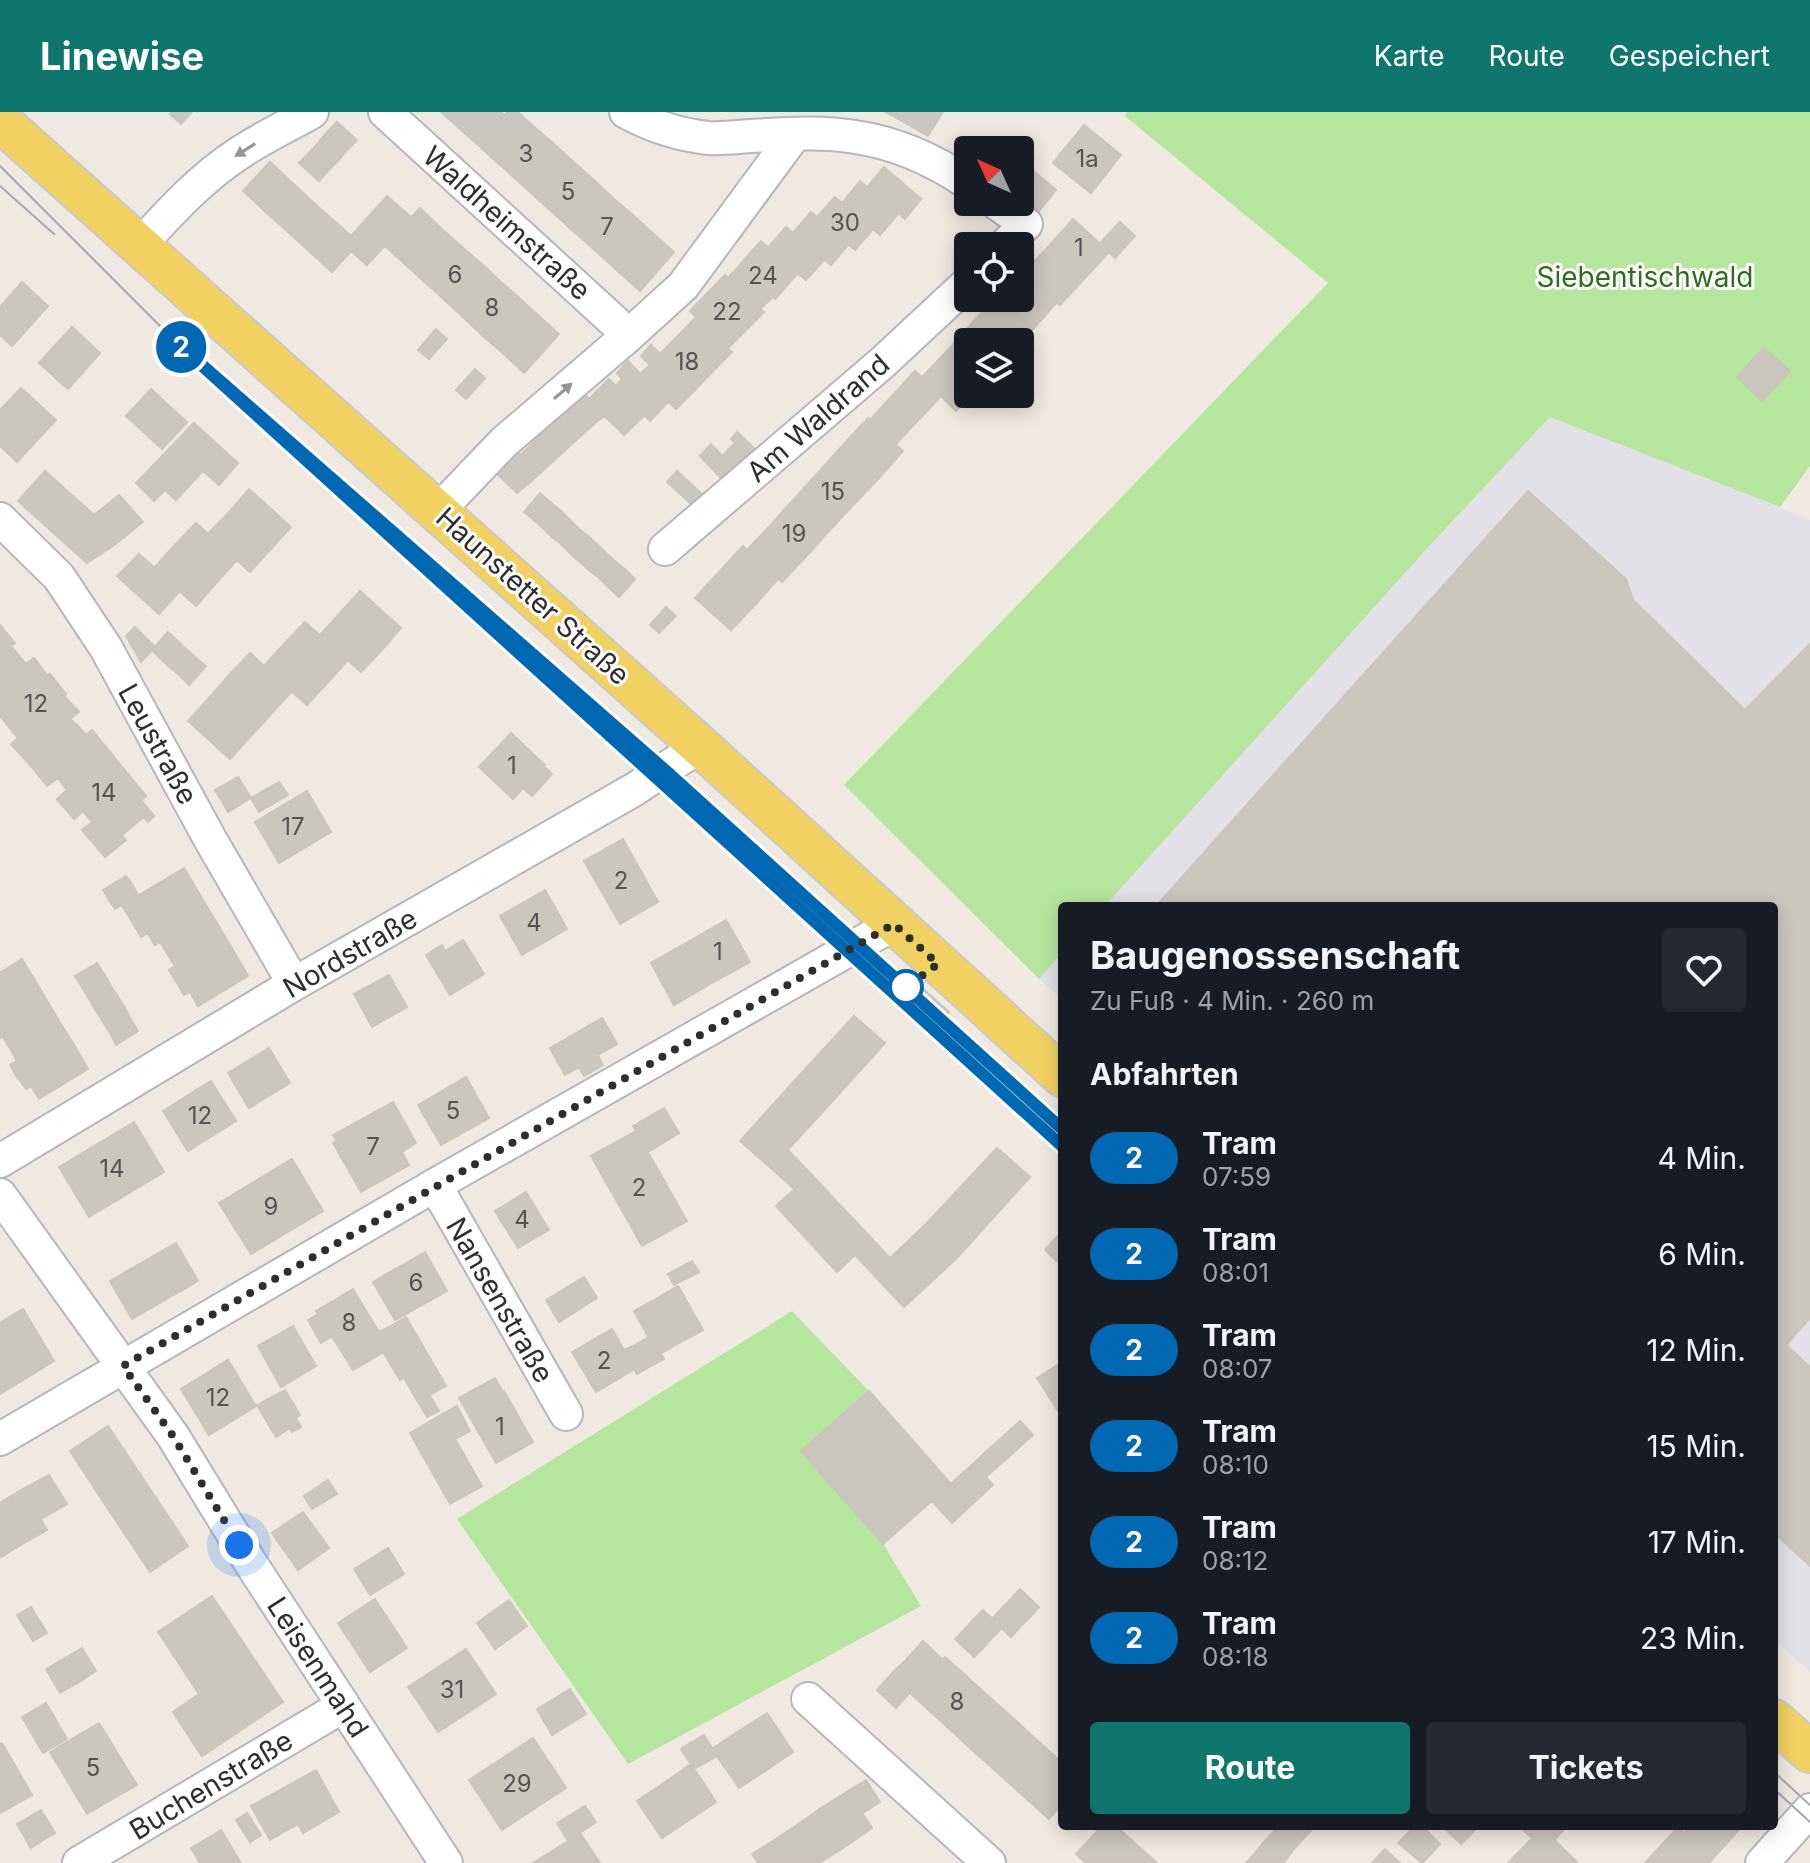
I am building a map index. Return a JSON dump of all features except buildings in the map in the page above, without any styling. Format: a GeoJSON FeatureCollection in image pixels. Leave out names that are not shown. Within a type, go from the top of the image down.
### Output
{"type":"FeatureCollection","features":[{"type":"Feature","properties":{"kind":"main road","name":"Haunstetter Straße"},"geometry":{"type":"LineString","coordinates":[[0,121],[700,746],[1058,1072]]}},
{"type":"Feature","properties":{"kind":"main road"},"geometry":{"type":"LineString","coordinates":[[1778,1724],[1810,1752]]}},
{"type":"Feature","properties":{"kind":"street"},"geometry":{"type":"LineString","coordinates":[[140,245],[207,176],[242,151],[312,112]]}},
{"type":"Feature","properties":{"kind":"street","name":"Waldheimstraße"},"geometry":{"type":"LineString","coordinates":[[385,112],[629,335]]}},
{"type":"Feature","properties":{"kind":"street"},"geometry":{"type":"LineString","coordinates":[[626,112],[667,129],[708,138],[795,134],[854,136],[903,148],[954,174]]}},
{"type":"Feature","properties":{"kind":"street"},"geometry":{"type":"LineString","coordinates":[[438,511],[504,442],[683,286],[795,134]]}},
{"type":"Feature","properties":{"kind":"street","name":"Am Waldrand"},"geometry":{"type":"LineString","coordinates":[[665,549],[882,363],[954,296]]}},
{"type":"Feature","properties":{"kind":"street","name":"Leustraße"},"geometry":{"type":"LineString","coordinates":[[0,519],[59,577],[106,648],[210,839],[294,984]]}},
{"type":"Feature","properties":{"kind":"street","name":"Nordstraße"},"geometry":{"type":"LineString","coordinates":[[0,1161],[294,984],[635,789],[700,746]]}},
{"type":"Feature","properties":{"kind":"street"},"geometry":{"type":"LineString","coordinates":[[0,1439],[435,1185],[894,924]]}},
{"type":"Feature","properties":{"kind":"street","name":"Nansenstraße"},"geometry":{"type":"LineString","coordinates":[[435,1185],[566,1414]]}},
{"type":"Feature","properties":{"kind":"street","name":"Leisenmahd"},"geometry":{"type":"LineString","coordinates":[[0,1195],[173,1436],[250,1562],[446,1863]]}},
{"type":"Feature","properties":{"kind":"street"},"geometry":{"type":"LineString","coordinates":[[808,1699],[989,1863]]}},
{"type":"Feature","properties":{"kind":"street","name":"Buchenstraße"},"geometry":{"type":"LineString","coordinates":[[79,1863],[343,1706]]}},
{"type":"Feature","properties":{"kind":"street"},"geometry":{"type":"LineString","coordinates":[[1762,1863],[1810,1810]]}},
{"type":"Feature","properties":{"kind":"shaded area"},"geometry":{"type":"Polygon","coordinates":[[[1550,417],[1810,520],[1810,1672],[1778,1644],[1778,902],[1109,902],[1432,543],[1550,417]]]}},
{"type":"Feature","properties":{"kind":"shaded area"},"geometry":{"type":"Polygon","coordinates":[[[1058,958],[1058,996],[1039,979],[1058,958]]]}},
{"type":"Feature","properties":{"kind":"green space","name":"Siebentischwald"},"geometry":{"type":"Polygon","coordinates":[[[1127,112],[1810,112],[1810,466],[1780,507],[1550,417],[1432,543],[1109,902],[1058,902],[1058,958],[1039,979],[844,785],[1328,283],[1125,116],[1127,112]]]}},
{"type":"Feature","properties":{"kind":"green space"},"geometry":{"type":"Polygon","coordinates":[[[792,1311],[869,1391],[802,1451],[883,1544],[921,1606],[628,1764],[457,1519],[792,1311]]]}},
{"type":"Feature","properties":{"kind":"tram line"},"geometry":{"type":"LineString","coordinates":[[0,166],[177,343],[664,769],[1058,1125]]}},
{"type":"Feature","properties":{"kind":"tram line"},"geometry":{"type":"LineString","coordinates":[[0,186],[54,234]]}},
{"type":"Feature","properties":{"kind":"tram line","name":"2"},"geometry":{"type":"LineString","coordinates":[[1058,1125],[664,769],[177,343],[1058,1142]]}},
{"type":"Feature","properties":{"kind":"tram line"},"geometry":{"type":"LineString","coordinates":[[710,826],[1058,1142]]}},
{"type":"Feature","properties":{"kind":"tram line"},"geometry":{"type":"LineString","coordinates":[[1778,1776],[1810,1805]]}},
{"type":"Feature","properties":{"kind":"tram line"},"geometry":{"type":"LineString","coordinates":[[1778,1793],[1810,1822]]}},
{"type":"Feature","properties":{"kind":"route"},"geometry":{"type":"LineString","coordinates":[[239,1545],[173,1436],[123,1366],[894,924],[938,964],[906,987]]}}]}
